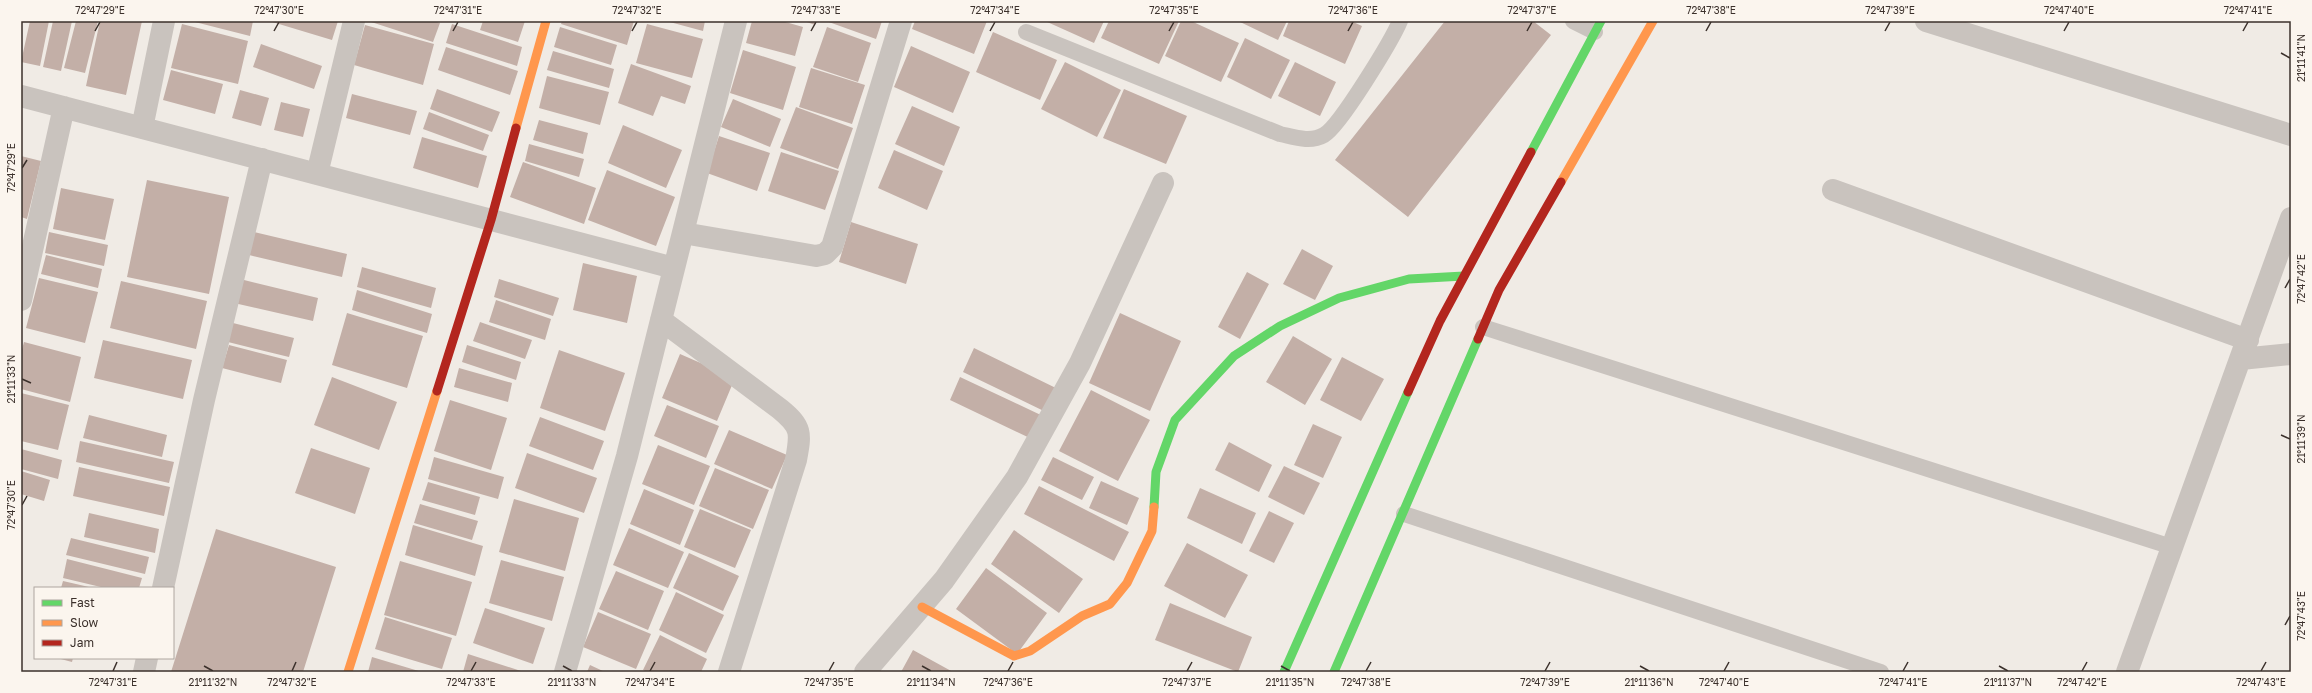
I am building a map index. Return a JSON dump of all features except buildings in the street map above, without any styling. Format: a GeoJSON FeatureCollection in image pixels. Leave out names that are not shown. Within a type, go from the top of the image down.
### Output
{"type":"FeatureCollection","features":[{"type":"Feature","properties":{"kind":"street"},"geometry":{"type":"LineString","coordinates":[[142,128],[164,21]]}},
{"type":"Feature","properties":{"kind":"street"},"geometry":{"type":"LineString","coordinates":[[317,174],[354,21]]}},
{"type":"Feature","properties":{"kind":"street"},"geometry":{"type":"LineString","coordinates":[[348,672],[491,220],[546,21]]}},
{"type":"Feature","properties":{"kind":"street"},"geometry":{"type":"LineString","coordinates":[[564,672],[627,456],[736,21]]}},
{"type":"Feature","properties":{"kind":"street"},"geometry":{"type":"LineString","coordinates":[[683,233],[816,256],[825,254],[832,247],[901,21]]}},
{"type":"Feature","properties":{"kind":"street"},"geometry":{"type":"LineString","coordinates":[[1334,672],[1404,514],[1500,290],[1653,21]]}},
{"type":"Feature","properties":{"kind":"street"},"geometry":{"type":"LineString","coordinates":[[1926,21],[2291,135]]}},
{"type":"Feature","properties":{"kind":"street"},"geometry":{"type":"LineString","coordinates":[[1284,672],[1440,321],[1598,26]]}},
{"type":"Feature","properties":{"kind":"street"},"geometry":{"type":"LineString","coordinates":[[21,96],[674,268]]}},
{"type":"Feature","properties":{"kind":"street"},"geometry":{"type":"LineString","coordinates":[[21,300],[64,107]]}},
{"type":"Feature","properties":{"kind":"street"},"geometry":{"type":"LineString","coordinates":[[163,587],[204,400],[262,159]]}},
{"type":"Feature","properties":{"kind":"street"},"geometry":{"type":"LineString","coordinates":[[865,672],[944,580],[1017,478],[1080,363],[1163,183]]}},
{"type":"Feature","properties":{"kind":"street"},"geometry":{"type":"LineString","coordinates":[[1833,190],[2245,350],[2291,354]]}},
{"type":"Feature","properties":{"kind":"street"},"geometry":{"type":"LineString","coordinates":[[2127,672],[2245,350],[2291,218]]}},
{"type":"Feature","properties":{"kind":"street"},"geometry":{"type":"LineString","coordinates":[[922,607],[1014,656],[1030,652],[1082,616],[1110,604],[1127,583],[1152,531],[1156,472],[1175,420],[1234,356],[1280,326],[1339,298],[1409,279],[1464,276]]}},
{"type":"Feature","properties":{"kind":"street"},"geometry":{"type":"LineString","coordinates":[[661,320],[795,421],[800,439],[796,460],[729,672]]}},
{"type":"Feature","properties":{"kind":"street"},"geometry":{"type":"LineString","coordinates":[[144,672],[147,659]]}},
{"type":"Feature","properties":{"kind":"lane"},"geometry":{"type":"LineString","coordinates":[[1573,21],[1598,26]]}},
{"type":"Feature","properties":{"kind":"lane"},"geometry":{"type":"LineString","coordinates":[[1026,32],[1280,134],[1303,140],[1324,135],[1341,120],[1394,23]]}},
{"type":"Feature","properties":{"kind":"lane"},"geometry":{"type":"LineString","coordinates":[[1483,327],[2172,547]]}},
{"type":"Feature","properties":{"kind":"lane"},"geometry":{"type":"LineString","coordinates":[[1404,514],[1881,672]]}},
{"type":"Feature","properties":{"kind":"traffic: fast"},"geometry":{"type":"LineString","coordinates":[[1531,152],[1601,21]]}},
{"type":"Feature","properties":{"kind":"traffic: fast"},"geometry":{"type":"LineString","coordinates":[[1154,507],[1156,472],[1175,420],[1234,356],[1280,326],[1339,298],[1409,279],[1464,276]]}},
{"type":"Feature","properties":{"kind":"traffic: fast"},"geometry":{"type":"LineString","coordinates":[[1334,672],[1478,339]]}},
{"type":"Feature","properties":{"kind":"traffic: fast"},"geometry":{"type":"LineString","coordinates":[[1284,672],[1408,392]]}},
{"type":"Feature","properties":{"kind":"traffic: slow"},"geometry":{"type":"LineString","coordinates":[[516,128],[546,21]]}},
{"type":"Feature","properties":{"kind":"traffic: slow"},"geometry":{"type":"LineString","coordinates":[[1561,182],[1653,21]]}},
{"type":"Feature","properties":{"kind":"traffic: slow"},"geometry":{"type":"LineString","coordinates":[[348,672],[437,391]]}},
{"type":"Feature","properties":{"kind":"traffic: slow"},"geometry":{"type":"LineString","coordinates":[[922,607],[1014,656],[1030,651],[1082,616],[1110,604],[1127,583],[1152,531],[1154,507]]}},
{"type":"Feature","properties":{"kind":"traffic: jam"},"geometry":{"type":"LineString","coordinates":[[437,391],[491,220],[516,128]]}},
{"type":"Feature","properties":{"kind":"traffic: jam"},"geometry":{"type":"LineString","coordinates":[[1408,392],[1440,321],[1531,152]]}},
{"type":"Feature","properties":{"kind":"traffic: jam"},"geometry":{"type":"LineString","coordinates":[[1478,339],[1499,290],[1561,182]]}}]}
